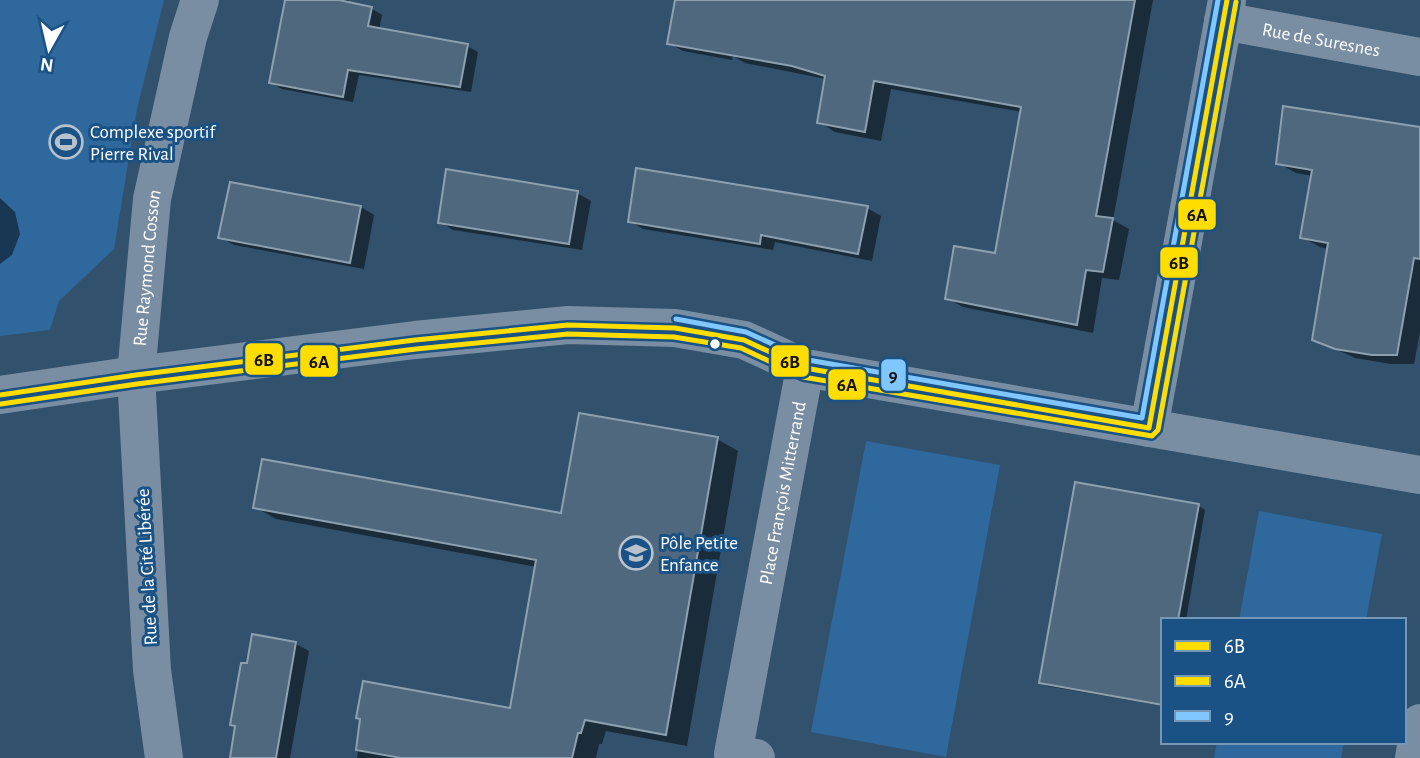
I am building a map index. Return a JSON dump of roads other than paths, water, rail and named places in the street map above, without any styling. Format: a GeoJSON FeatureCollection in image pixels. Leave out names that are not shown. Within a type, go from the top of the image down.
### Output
{"type":"FeatureCollection","features":[{"type":"Feature","properties":{"kind":"street","name":"Rue Raymond Cosson"},"geometry":{"type":"LineString","coordinates":[[136,375],[152,198],[188,37],[200,0]]}},
{"type":"Feature","properties":{"kind":"street"},"geometry":{"type":"LineString","coordinates":[[1149,428],[1225,11]]}},
{"type":"Feature","properties":{"kind":"street","name":"Rue de Suresnes"},"geometry":{"type":"LineString","coordinates":[[1225,11],[1420,57]]}},
{"type":"Feature","properties":{"kind":"street"},"geometry":{"type":"LineString","coordinates":[[0,395],[415,340],[568,325],[675,328],[744,340],[805,368],[1420,475]]}},
{"type":"Feature","properties":{"kind":"street","name":"Place François Mitterrand"},"geometry":{"type":"LineString","coordinates":[[756,758],[733,754],[805,368]]}},
{"type":"Feature","properties":{"kind":"street","name":"Rue de la Cité Libérée"},"geometry":{"type":"LineString","coordinates":[[136,375],[152,670],[164,758]]}},
{"type":"Feature","properties":{"kind":"street"},"geometry":{"type":"LineString","coordinates":[[1414,758],[1420,723]]}},
{"type":"Feature","properties":{"kind":"place","name":"Complexe sportif Pierre Rival"},"geometry":{"type":"Point","coordinates":[66,142]}},
{"type":"Feature","properties":{"kind":"place","name":"Pôle Petite Enfance"},"geometry":{"type":"Point","coordinates":[636,553]}}]}
